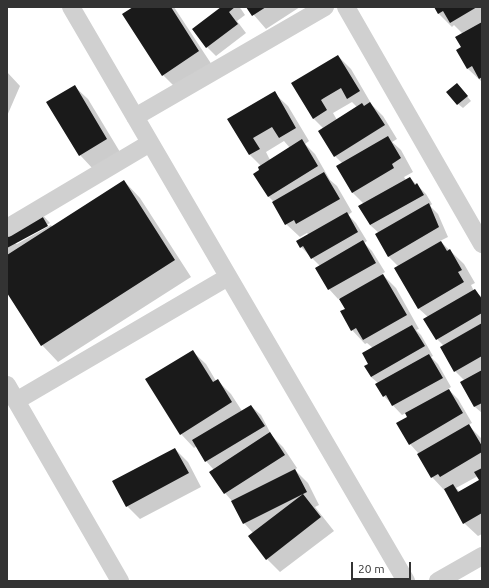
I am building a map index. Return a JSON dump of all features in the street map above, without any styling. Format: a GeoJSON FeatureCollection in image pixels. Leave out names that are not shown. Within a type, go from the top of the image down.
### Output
{"type":"FeatureCollection","features":[{"type":"Feature","properties":{"kind":"street"},"geometry":{"type":"LineString","coordinates":[[71,7],[406,581]]}},
{"type":"Feature","properties":{"kind":"street"},"geometry":{"type":"LineString","coordinates":[[135,116],[325,7]]}},
{"type":"Feature","properties":{"kind":"street"},"geometry":{"type":"LineString","coordinates":[[346,7],[482,244]]}},
{"type":"Feature","properties":{"kind":"street"},"geometry":{"type":"LineString","coordinates":[[7,228],[150,143]]}},
{"type":"Feature","properties":{"kind":"street"},"geometry":{"type":"LineString","coordinates":[[16,401],[228,277]]}},
{"type":"Feature","properties":{"kind":"street"},"geometry":{"type":"LineString","coordinates":[[7,385],[120,581]]}},
{"type":"Feature","properties":{"kind":"street"},"geometry":{"type":"LineString","coordinates":[[438,581],[482,556]]}},
{"type":"Feature","properties":{"kind":"building"},"geometry":{"type":"Polygon","coordinates":[[[133,7],[171,7],[199,51],[162,76],[122,14],[133,7]]]}},
{"type":"Feature","properties":{"kind":"building"},"geometry":{"type":"Polygon","coordinates":[[[221,7],[235,7],[229,12],[238,24],[206,48],[192,29],[221,7]]]}},
{"type":"Feature","properties":{"kind":"building"},"geometry":{"type":"Polygon","coordinates":[[[246,7],[266,7],[252,16],[246,7]]]}},
{"type":"Feature","properties":{"kind":"building"},"geometry":{"type":"Polygon","coordinates":[[[434,7],[477,7],[450,23],[443,11],[438,14],[434,7]]]}},
{"type":"Feature","properties":{"kind":"building"},"geometry":{"type":"Polygon","coordinates":[[[482,22],[482,77],[479,79],[472,66],[467,69],[456,50],[461,47],[455,37],[482,22]]]}},
{"type":"Feature","properties":{"kind":"building"},"geometry":{"type":"Polygon","coordinates":[[[338,55],[360,91],[347,99],[341,88],[324,98],[321,100],[327,110],[313,119],[291,83],[338,55]]]}},
{"type":"Feature","properties":{"kind":"building"},"geometry":{"type":"Polygon","coordinates":[[[457,83],[468,96],[457,105],[446,92],[457,83]]]}},
{"type":"Feature","properties":{"kind":"building"},"geometry":{"type":"Polygon","coordinates":[[[75,85],[107,139],[79,156],[46,102],[75,85]]]}},
{"type":"Feature","properties":{"kind":"building"},"geometry":{"type":"Polygon","coordinates":[[[275,91],[296,128],[279,138],[272,127],[253,138],[260,149],[249,155],[227,119],[275,91]]]}},
{"type":"Feature","properties":{"kind":"building"},"geometry":{"type":"Polygon","coordinates":[[[370,102],[385,125],[334,157],[318,131],[362,103],[364,106],[370,102]]]}},
{"type":"Feature","properties":{"kind":"building"},"geometry":{"type":"Polygon","coordinates":[[[388,136],[401,158],[392,164],[394,168],[352,193],[336,166],[388,136]]]}},
{"type":"Feature","properties":{"kind":"building"},"geometry":{"type":"Polygon","coordinates":[[[302,139],[318,166],[268,197],[253,174],[259,170],[258,167],[302,139]]]}},
{"type":"Feature","properties":{"kind":"building"},"geometry":{"type":"Polygon","coordinates":[[[324,172],[340,199],[296,224],[294,220],[285,225],[272,202],[324,172]]]}},
{"type":"Feature","properties":{"kind":"building"},"geometry":{"type":"Polygon","coordinates":[[[410,177],[415,185],[417,183],[424,195],[370,225],[358,206],[410,177]]]}},
{"type":"Feature","properties":{"kind":"building"},"geometry":{"type":"Polygon","coordinates":[[[124,180],[175,260],[41,346],[7,293],[7,255],[124,180]]]}},
{"type":"Feature","properties":{"kind":"building"},"geometry":{"type":"Polygon","coordinates":[[[429,203],[439,227],[388,257],[375,234],[429,203]]]}},
{"type":"Feature","properties":{"kind":"building"},"geometry":{"type":"Polygon","coordinates":[[[37,207],[48,226],[7,248],[7,237],[37,207]]]}},
{"type":"Feature","properties":{"kind":"building"},"geometry":{"type":"Polygon","coordinates":[[[347,212],[358,232],[311,259],[303,246],[300,248],[296,241],[347,212]]]}},
{"type":"Feature","properties":{"kind":"building"},"geometry":{"type":"Polygon","coordinates":[[[363,240],[376,263],[328,290],[315,268],[363,240]]]}},
{"type":"Feature","properties":{"kind":"building"},"geometry":{"type":"Polygon","coordinates":[[[441,241],[447,251],[450,249],[462,270],[458,272],[464,282],[418,309],[394,268],[441,241]]]}},
{"type":"Feature","properties":{"kind":"building"},"geometry":{"type":"Polygon","coordinates":[[[383,274],[407,315],[363,340],[356,328],[351,331],[340,311],[345,309],[339,299],[383,274]]]}},
{"type":"Feature","properties":{"kind":"building"},"geometry":{"type":"Polygon","coordinates":[[[475,289],[482,299],[482,313],[436,340],[423,319],[475,289]]]}},
{"type":"Feature","properties":{"kind":"building"},"geometry":{"type":"Polygon","coordinates":[[[482,323],[482,356],[454,372],[440,347],[482,323]]]}},
{"type":"Feature","properties":{"kind":"building"},"geometry":{"type":"Polygon","coordinates":[[[412,325],[425,346],[371,377],[364,366],[368,364],[362,353],[412,325]]]}},
{"type":"Feature","properties":{"kind":"building"},"geometry":{"type":"Polygon","coordinates":[[[193,350],[213,382],[218,379],[232,402],[180,435],[145,379],[193,350]]]}},
{"type":"Feature","properties":{"kind":"building"},"geometry":{"type":"Polygon","coordinates":[[[429,354],[443,378],[392,406],[386,395],[383,397],[375,384],[429,354]]]}},
{"type":"Feature","properties":{"kind":"building"},"geometry":{"type":"Polygon","coordinates":[[[482,370],[482,403],[474,407],[460,382],[482,370]]]}},
{"type":"Feature","properties":{"kind":"building"},"geometry":{"type":"Polygon","coordinates":[[[449,389],[463,413],[409,445],[396,423],[407,417],[405,413],[449,389]]]}},
{"type":"Feature","properties":{"kind":"building"},"geometry":{"type":"Polygon","coordinates":[[[251,405],[265,426],[205,462],[192,440],[251,405]]]}},
{"type":"Feature","properties":{"kind":"building"},"geometry":{"type":"Polygon","coordinates":[[[469,424],[482,446],[482,452],[440,477],[438,474],[431,478],[417,454],[469,424]]]}},
{"type":"Feature","properties":{"kind":"building"},"geometry":{"type":"Polygon","coordinates":[[[270,432],[285,455],[224,494],[209,472],[270,432]]]}},
{"type":"Feature","properties":{"kind":"building"},"geometry":{"type":"Polygon","coordinates":[[[175,448],[189,473],[126,507],[112,481],[175,448]]]}},
{"type":"Feature","properties":{"kind":"building"},"geometry":{"type":"Polygon","coordinates":[[[482,468],[482,513],[463,524],[444,489],[453,484],[458,492],[479,480],[474,472],[482,468]]]}},
{"type":"Feature","properties":{"kind":"building"},"geometry":{"type":"Polygon","coordinates":[[[295,469],[307,492],[243,524],[231,501],[295,469]]]}},
{"type":"Feature","properties":{"kind":"building"},"geometry":{"type":"Polygon","coordinates":[[[303,494],[321,517],[266,560],[248,536],[303,494]]]}}]}
